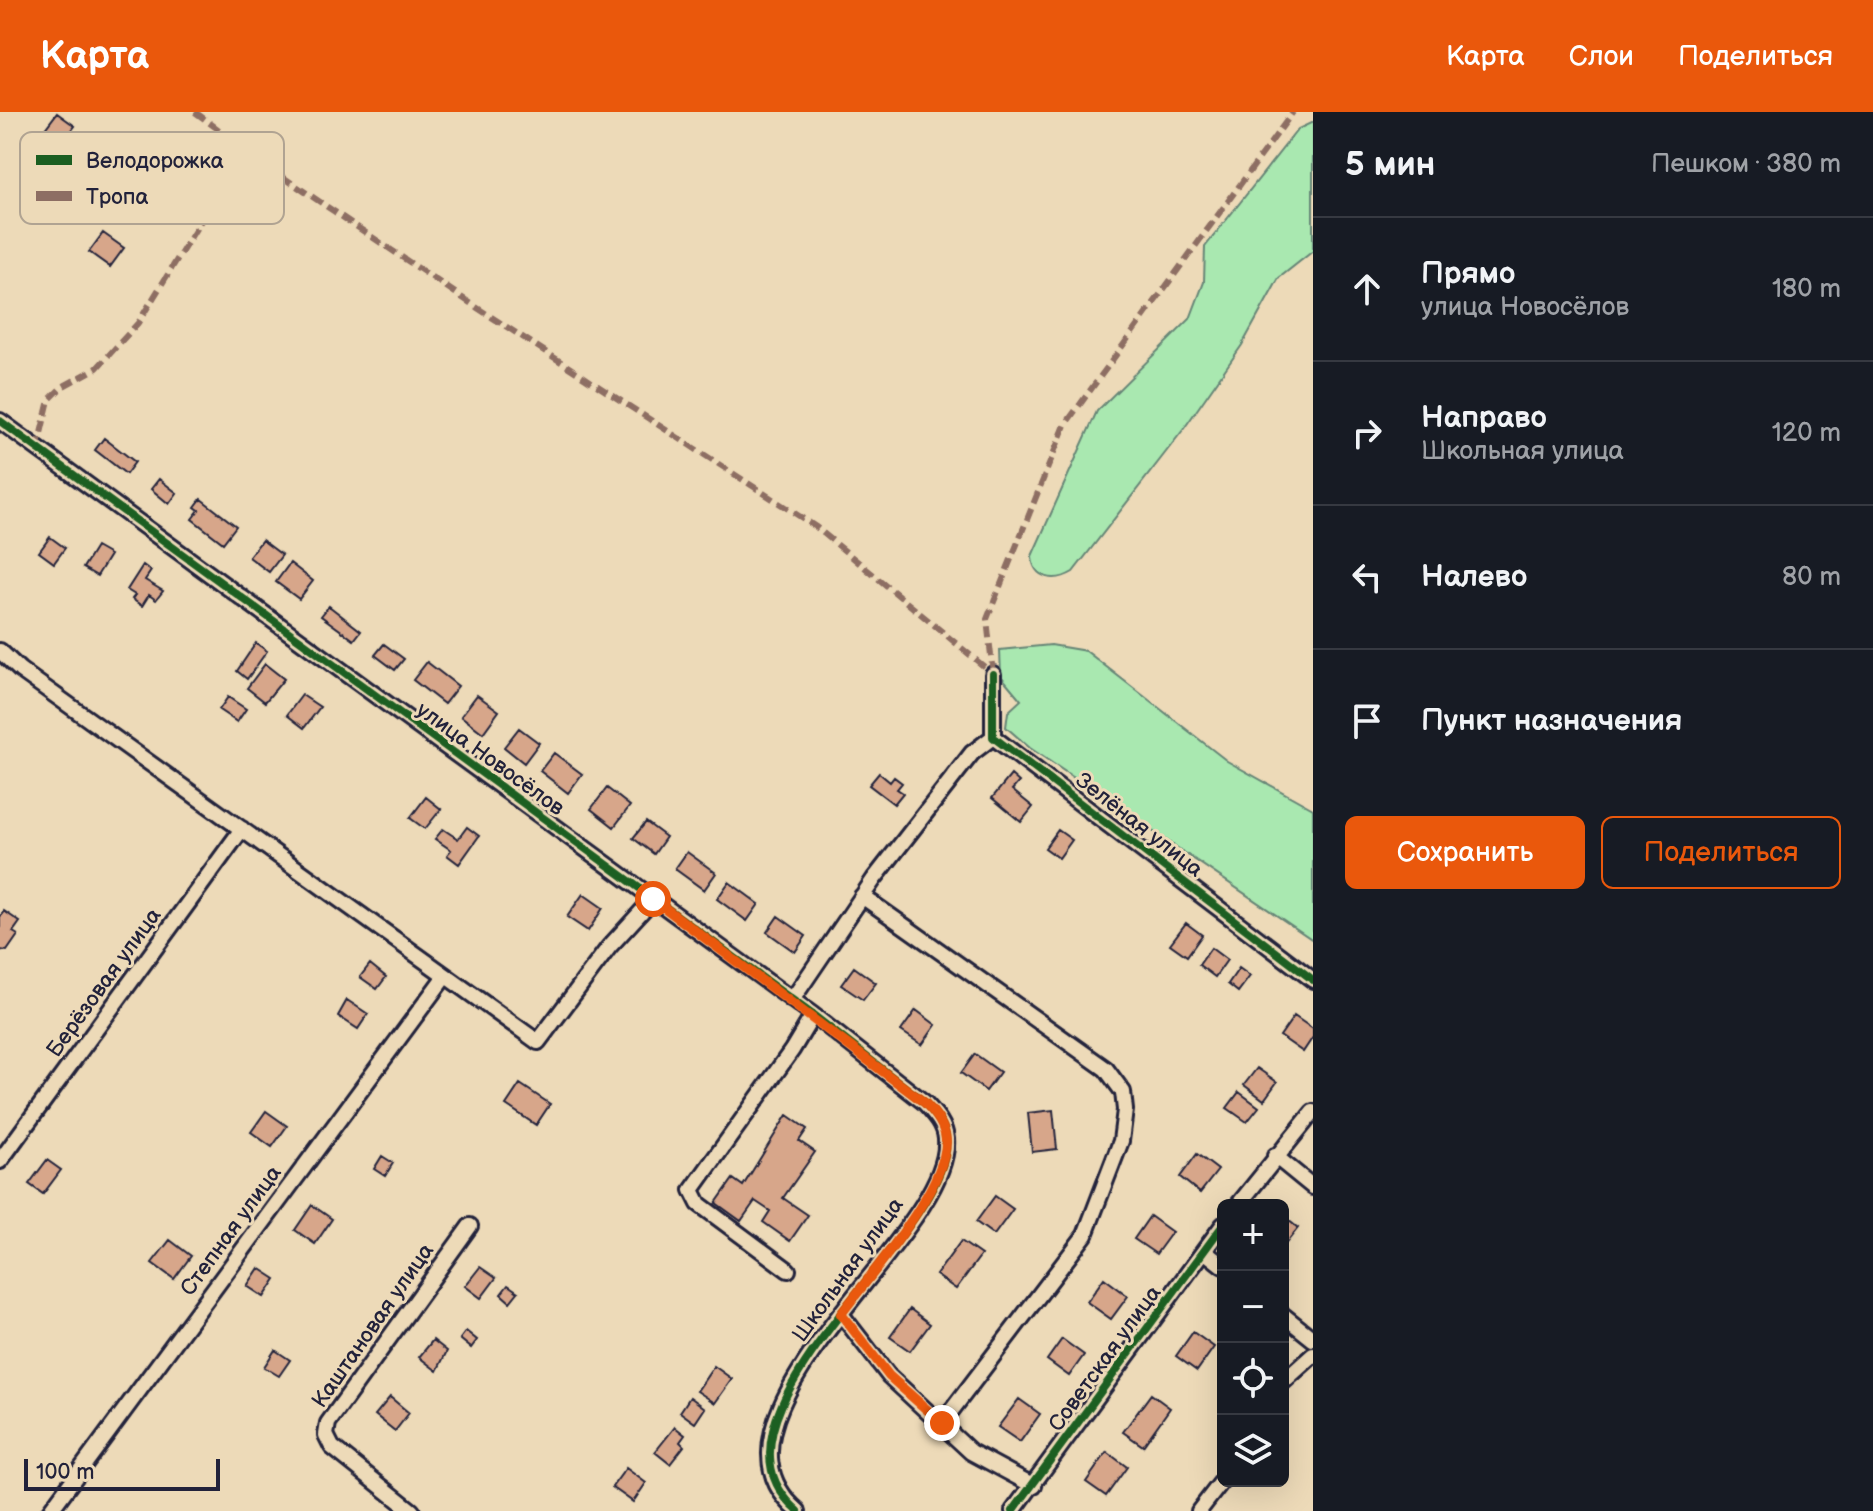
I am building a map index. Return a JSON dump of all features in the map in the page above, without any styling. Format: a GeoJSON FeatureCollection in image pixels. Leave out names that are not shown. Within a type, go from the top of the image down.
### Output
{"type":"FeatureCollection","features":[{"type":"Feature","properties":{"kind":"street","name":"улица Новосёлов"},"geometry":{"type":"LineString","coordinates":[[0,421],[813,1015],[925,1103],[938,1118],[946,1138]]}},
{"type":"Feature","properties":{"kind":"street"},"geometry":{"type":"LineString","coordinates":[[0,651],[20,670],[538,1042],[609,947],[653,899]]}},
{"type":"Feature","properties":{"kind":"street"},"geometry":{"type":"LineString","coordinates":[[792,1000],[862,896],[972,753],[993,737],[993,674]]}},
{"type":"Feature","properties":{"kind":"street","name":"Зелёная улица"},"geometry":{"type":"LineString","coordinates":[[993,737],[1313,980]]}},
{"type":"Feature","properties":{"kind":"street","name":"Берёзовая улица"},"geometry":{"type":"LineString","coordinates":[[0,1161],[242,829]]}},
{"type":"Feature","properties":{"kind":"street"},"geometry":{"type":"LineString","coordinates":[[862,896],[1106,1069],[1123,1092],[1125,1110],[1121,1141],[1085,1235],[942,1423]]}},
{"type":"Feature","properties":{"kind":"street","name":"Степная улица"},"geometry":{"type":"LineString","coordinates":[[50,1511],[445,976]]}},
{"type":"Feature","properties":{"kind":"street"},"geometry":{"type":"LineString","coordinates":[[788,1270],[699,1204],[692,1190],[792,1050],[813,1015]]}},
{"type":"Feature","properties":{"kind":"street"},"geometry":{"type":"LineString","coordinates":[[1243,1199],[1313,1112]]}},
{"type":"Feature","properties":{"kind":"street","name":"Школьная улица"},"geometry":{"type":"LineString","coordinates":[[798,1511],[778,1505],[771,1448],[775,1423],[797,1374],[926,1199],[944,1159],[946,1138]]}},
{"type":"Feature","properties":{"kind":"street"},"geometry":{"type":"LineString","coordinates":[[1275,1156],[1313,1187]]}},
{"type":"Feature","properties":{"kind":"street","name":"Каштановая улица"},"geometry":{"type":"LineString","coordinates":[[412,1511],[332,1447],[326,1435],[328,1423],[470,1226]]}},
{"type":"Feature","properties":{"kind":"street","name":"Советская улица"},"geometry":{"type":"LineString","coordinates":[[1013,1511],[1217,1233]]}},
{"type":"Feature","properties":{"kind":"street"},"geometry":{"type":"LineString","coordinates":[[1204,1251],[1217,1261]]}},
{"type":"Feature","properties":{"kind":"street"},"geometry":{"type":"LineString","coordinates":[[841,1314],[889,1376],[971,1452],[1034,1486]]}},
{"type":"Feature","properties":{"kind":"street"},"geometry":{"type":"LineString","coordinates":[[1289,1320],[1313,1339]]}},
{"type":"Feature","properties":{"kind":"street"},"geometry":{"type":"LineString","coordinates":[[1289,1377],[1313,1355]]}},
{"type":"Feature","properties":{"kind":"street"},"geometry":{"type":"LineString","coordinates":[[1199,1511],[1218,1487]]}},
{"type":"Feature","properties":{"kind":"green space"},"geometry":{"type":"Polygon","coordinates":[[[1313,122],[1313,251],[1279,278],[1242,345],[1183,430],[1073,572],[1046,577],[1036,570],[1032,556],[1097,411],[1190,319],[1204,282],[1205,247],[1298,129],[1313,122]]]}},
{"type":"Feature","properties":{"kind":"green space"},"geometry":{"type":"Polygon","coordinates":[[[1051,645],[1086,651],[1227,761],[1313,809],[1313,940],[1030,748],[1006,727],[1008,712],[1021,700],[1001,676],[1000,650],[1051,645]]]}},
{"type":"Feature","properties":{"kind":"building"},"geometry":{"type":"Polygon","coordinates":[[[57,113],[75,126],[70,132],[43,132],[57,113]]]}},
{"type":"Feature","properties":{"kind":"building"},"geometry":{"type":"Polygon","coordinates":[[[103,233],[124,248],[110,267],[89,252],[103,233]]]}},
{"type":"Feature","properties":{"kind":"building"},"geometry":{"type":"Polygon","coordinates":[[[104,438],[135,462],[126,474],[95,450],[104,438]]]}},
{"type":"Feature","properties":{"kind":"building"},"geometry":{"type":"Polygon","coordinates":[[[159,479],[177,493],[169,504],[151,489],[159,479]]]}},
{"type":"Feature","properties":{"kind":"building"},"geometry":{"type":"Polygon","coordinates":[[[201,499],[236,526],[223,543],[192,519],[199,510],[195,507],[201,499]]]}},
{"type":"Feature","properties":{"kind":"building"},"geometry":{"type":"Polygon","coordinates":[[[50,537],[65,548],[54,563],[39,552],[50,537]]]}},
{"type":"Feature","properties":{"kind":"building"},"geometry":{"type":"Polygon","coordinates":[[[262,540],[282,555],[269,572],[249,557],[262,540]]]}},
{"type":"Feature","properties":{"kind":"building"},"geometry":{"type":"Polygon","coordinates":[[[96,547],[110,555],[97,576],[83,568],[96,547]]]}},
{"type":"Feature","properties":{"kind":"building"},"geometry":{"type":"Polygon","coordinates":[[[290,563],[313,581],[299,599],[276,582],[290,563]]]}},
{"type":"Feature","properties":{"kind":"building"},"geometry":{"type":"Polygon","coordinates":[[[143,565],[151,571],[145,580],[163,591],[156,600],[149,595],[142,606],[132,599],[135,595],[127,590],[143,565]]]}},
{"type":"Feature","properties":{"kind":"building"},"geometry":{"type":"Polygon","coordinates":[[[329,606],[361,631],[354,640],[321,616],[329,606]]]}},
{"type":"Feature","properties":{"kind":"building"},"geometry":{"type":"Polygon","coordinates":[[[256,643],[267,651],[247,679],[237,671],[256,643]]]}},
{"type":"Feature","properties":{"kind":"building"},"geometry":{"type":"Polygon","coordinates":[[[384,644],[404,659],[395,670],[375,655],[384,644]]]}},
{"type":"Feature","properties":{"kind":"building"},"geometry":{"type":"Polygon","coordinates":[[[427,662],[458,686],[444,704],[413,680],[427,662]]]}},
{"type":"Feature","properties":{"kind":"building"},"geometry":{"type":"Polygon","coordinates":[[[265,664],[284,679],[265,702],[247,688],[265,664]]]}},
{"type":"Feature","properties":{"kind":"building"},"geometry":{"type":"Polygon","coordinates":[[[302,695],[320,707],[304,728],[287,715],[302,695]]]}},
{"type":"Feature","properties":{"kind":"building"},"geometry":{"type":"Polygon","coordinates":[[[477,695],[499,711],[483,733],[461,716],[477,695]]]}},
{"type":"Feature","properties":{"kind":"building"},"geometry":{"type":"Polygon","coordinates":[[[228,697],[246,709],[237,722],[219,710],[228,697]]]}},
{"type":"Feature","properties":{"kind":"building"},"geometry":{"type":"Polygon","coordinates":[[[519,728],[539,743],[524,763],[504,747],[519,728]]]}},
{"type":"Feature","properties":{"kind":"building"},"geometry":{"type":"Polygon","coordinates":[[[554,753],[582,774],[568,793],[540,771],[554,753]]]}},
{"type":"Feature","properties":{"kind":"building"},"geometry":{"type":"Polygon","coordinates":[[[879,773],[890,782],[894,777],[902,783],[897,789],[903,793],[894,804],[869,785],[879,773]]]}},
{"type":"Feature","properties":{"kind":"building"},"geometry":{"type":"Polygon","coordinates":[[[1011,775],[1019,782],[1012,790],[1033,807],[1021,822],[992,798],[1011,775]]]}},
{"type":"Feature","properties":{"kind":"building"},"geometry":{"type":"Polygon","coordinates":[[[607,788],[630,806],[614,827],[591,809],[607,788]]]}},
{"type":"Feature","properties":{"kind":"building"},"geometry":{"type":"Polygon","coordinates":[[[426,797],[441,809],[425,829],[410,818],[426,797]]]}},
{"type":"Feature","properties":{"kind":"building"},"geometry":{"type":"Polygon","coordinates":[[[646,822],[666,837],[654,854],[633,838],[646,822]]]}},
{"type":"Feature","properties":{"kind":"building"},"geometry":{"type":"Polygon","coordinates":[[[467,827],[479,836],[459,864],[447,855],[451,850],[435,839],[443,829],[458,839],[467,827]]]}},
{"type":"Feature","properties":{"kind":"building"},"geometry":{"type":"Polygon","coordinates":[[[1058,830],[1072,840],[1059,858],[1045,848],[1058,830]]]}},
{"type":"Feature","properties":{"kind":"building"},"geometry":{"type":"Polygon","coordinates":[[[687,852],[716,873],[704,890],[675,869],[687,852]]]}},
{"type":"Feature","properties":{"kind":"building"},"geometry":{"type":"Polygon","coordinates":[[[729,882],[759,904],[747,921],[717,899],[729,882]]]}},
{"type":"Feature","properties":{"kind":"building"},"geometry":{"type":"Polygon","coordinates":[[[583,894],[603,908],[588,931],[567,917],[583,894]]]}},
{"type":"Feature","properties":{"kind":"building"},"geometry":{"type":"Polygon","coordinates":[[[4,911],[20,922],[13,932],[18,935],[7,951],[0,950],[0,917],[4,911]]]}},
{"type":"Feature","properties":{"kind":"building"},"geometry":{"type":"Polygon","coordinates":[[[778,916],[806,936],[795,952],[767,932],[778,916]]]}},
{"type":"Feature","properties":{"kind":"building"},"geometry":{"type":"Polygon","coordinates":[[[1186,923],[1202,935],[1187,956],[1170,944],[1186,923]]]}},
{"type":"Feature","properties":{"kind":"building"},"geometry":{"type":"Polygon","coordinates":[[[1211,948],[1227,960],[1215,977],[1199,965],[1211,948]]]}},
{"type":"Feature","properties":{"kind":"building"},"geometry":{"type":"Polygon","coordinates":[[[370,964],[386,977],[377,989],[360,977],[370,964]]]}},
{"type":"Feature","properties":{"kind":"building"},"geometry":{"type":"Polygon","coordinates":[[[854,967],[876,983],[863,1000],[841,985],[854,967]]]}},
{"type":"Feature","properties":{"kind":"building"},"geometry":{"type":"Polygon","coordinates":[[[1239,968],[1250,976],[1238,992],[1228,984],[1239,968]]]}},
{"type":"Feature","properties":{"kind":"building"},"geometry":{"type":"Polygon","coordinates":[[[347,1000],[368,1014],[358,1029],[338,1016],[347,1000]]]}},
{"type":"Feature","properties":{"kind":"building"},"geometry":{"type":"Polygon","coordinates":[[[916,1010],[936,1025],[922,1045],[901,1031],[916,1010]]]}},
{"type":"Feature","properties":{"kind":"building"},"geometry":{"type":"Polygon","coordinates":[[[1294,1016],[1313,1029],[1313,1037],[1303,1052],[1280,1036],[1294,1016]]]}},
{"type":"Feature","properties":{"kind":"building"},"geometry":{"type":"Polygon","coordinates":[[[975,1054],[1000,1072],[986,1091],[961,1073],[975,1054]]]}},
{"type":"Feature","properties":{"kind":"building"},"geometry":{"type":"Polygon","coordinates":[[[1257,1068],[1277,1082],[1264,1100],[1244,1085],[1257,1068]]]}},
{"type":"Feature","properties":{"kind":"building"},"geometry":{"type":"Polygon","coordinates":[[[520,1084],[550,1104],[536,1125],[506,1105],[520,1084]]]}},
{"type":"Feature","properties":{"kind":"building"},"geometry":{"type":"Polygon","coordinates":[[[1239,1092],[1259,1107],[1247,1122],[1227,1108],[1239,1092]]]}},
{"type":"Feature","properties":{"kind":"building"},"geometry":{"type":"Polygon","coordinates":[[[1053,1110],[1057,1149],[1032,1152],[1028,1113],[1053,1110]]]}},
{"type":"Feature","properties":{"kind":"building"},"geometry":{"type":"Polygon","coordinates":[[[266,1111],[287,1126],[272,1147],[251,1132],[266,1111]]]}},
{"type":"Feature","properties":{"kind":"building"},"geometry":{"type":"Polygon","coordinates":[[[787,1115],[807,1129],[799,1141],[815,1152],[783,1198],[808,1215],[790,1241],[763,1222],[770,1211],[755,1201],[741,1221],[716,1203],[733,1179],[743,1186],[787,1115]]]}},
{"type":"Feature","properties":{"kind":"building"},"geometry":{"type":"Polygon","coordinates":[[[1197,1154],[1218,1170],[1200,1193],[1180,1177],[1197,1154]]]}},
{"type":"Feature","properties":{"kind":"building"},"geometry":{"type":"Polygon","coordinates":[[[382,1156],[393,1163],[385,1176],[374,1169],[382,1156]]]}},
{"type":"Feature","properties":{"kind":"building"},"geometry":{"type":"Polygon","coordinates":[[[47,1160],[61,1170],[43,1194],[29,1184],[47,1160]]]}},
{"type":"Feature","properties":{"kind":"building"},"geometry":{"type":"Polygon","coordinates":[[[995,1196],[1013,1209],[994,1235],[976,1222],[995,1196]]]}},
{"type":"Feature","properties":{"kind":"building"},"geometry":{"type":"Polygon","coordinates":[[[312,1205],[332,1219],[315,1244],[295,1230],[312,1205]]]}},
{"type":"Feature","properties":{"kind":"building"},"geometry":{"type":"Polygon","coordinates":[[[1150,1216],[1172,1232],[1156,1254],[1134,1239],[1150,1216]]]}},
{"type":"Feature","properties":{"kind":"building"},"geometry":{"type":"Polygon","coordinates":[[[1289,1221],[1298,1228],[1289,1239],[1289,1221]]]}},
{"type":"Feature","properties":{"kind":"building"},"geometry":{"type":"Polygon","coordinates":[[[170,1240],[191,1256],[174,1279],[152,1263],[170,1240]]]}},
{"type":"Feature","properties":{"kind":"building"},"geometry":{"type":"Polygon","coordinates":[[[961,1241],[981,1255],[956,1289],[936,1275],[961,1241]]]}},
{"type":"Feature","properties":{"kind":"building"},"geometry":{"type":"Polygon","coordinates":[[[480,1267],[496,1278],[481,1298],[465,1286],[480,1267]]]}},
{"type":"Feature","properties":{"kind":"building"},"geometry":{"type":"Polygon","coordinates":[[[259,1268],[276,1279],[264,1297],[247,1286],[259,1268]]]}},
{"type":"Feature","properties":{"kind":"building"},"geometry":{"type":"Polygon","coordinates":[[[1104,1278],[1128,1296],[1111,1319],[1087,1302],[1104,1278]]]}},
{"type":"Feature","properties":{"kind":"building"},"geometry":{"type":"Polygon","coordinates":[[[508,1285],[518,1292],[510,1302],[501,1294],[508,1285]]]}},
{"type":"Feature","properties":{"kind":"building"},"geometry":{"type":"Polygon","coordinates":[[[910,1309],[930,1324],[910,1351],[890,1337],[910,1309]]]}},
{"type":"Feature","properties":{"kind":"building"},"geometry":{"type":"Polygon","coordinates":[[[466,1331],[477,1340],[471,1348],[460,1339],[466,1331]]]}},
{"type":"Feature","properties":{"kind":"building"},"geometry":{"type":"Polygon","coordinates":[[[1193,1332],[1214,1347],[1197,1371],[1176,1356],[1193,1332]]]}},
{"type":"Feature","properties":{"kind":"building"},"geometry":{"type":"Polygon","coordinates":[[[1062,1339],[1084,1355],[1069,1376],[1047,1360],[1062,1339]]]}},
{"type":"Feature","properties":{"kind":"building"},"geometry":{"type":"Polygon","coordinates":[[[433,1340],[447,1351],[437,1371],[419,1357],[433,1340]]]}},
{"type":"Feature","properties":{"kind":"building"},"geometry":{"type":"Polygon","coordinates":[[[275,1350],[290,1360],[279,1376],[264,1367],[275,1350]]]}},
{"type":"Feature","properties":{"kind":"building"},"geometry":{"type":"Polygon","coordinates":[[[714,1366],[732,1379],[715,1403],[697,1391],[714,1366]]]}},
{"type":"Feature","properties":{"kind":"building"},"geometry":{"type":"Polygon","coordinates":[[[1151,1394],[1170,1408],[1143,1446],[1123,1432],[1151,1394]]]}},
{"type":"Feature","properties":{"kind":"building"},"geometry":{"type":"Polygon","coordinates":[[[390,1397],[409,1413],[395,1431],[375,1415],[390,1397]]]}},
{"type":"Feature","properties":{"kind":"building"},"geometry":{"type":"Polygon","coordinates":[[[690,1397],[705,1408],[695,1423],[680,1412],[690,1397]]]}},
{"type":"Feature","properties":{"kind":"building"},"geometry":{"type":"Polygon","coordinates":[[[1019,1399],[1040,1414],[1020,1442],[998,1427],[1019,1399]]]}},
{"type":"Feature","properties":{"kind":"building"},"geometry":{"type":"Polygon","coordinates":[[[675,1427],[685,1435],[680,1442],[684,1446],[670,1464],[655,1452],[675,1427]]]}},
{"type":"Feature","properties":{"kind":"building"},"geometry":{"type":"Polygon","coordinates":[[[1107,1452],[1127,1467],[1106,1496],[1086,1482],[1107,1452]]]}},
{"type":"Feature","properties":{"kind":"building"},"geometry":{"type":"Polygon","coordinates":[[[626,1468],[646,1483],[633,1502],[612,1487],[626,1468]]]}},
{"type":"Feature","properties":{"kind":"marked path"},"geometry":{"type":"LineString","coordinates":[[195,112],[222,132]]}},
{"type":"Feature","properties":{"kind":"marked path"},"geometry":{"type":"LineString","coordinates":[[993,674],[987,619],[1065,425],[1293,112]]}},
{"type":"Feature","properties":{"kind":"marked path"},"geometry":{"type":"LineString","coordinates":[[284,178],[476,307],[816,527],[993,674]]}},
{"type":"Feature","properties":{"kind":"marked path"},"geometry":{"type":"LineString","coordinates":[[37,450],[49,400],[62,387],[97,368],[138,323],[199,224]]}},
{"type":"Feature","properties":{"kind":"cycle path"},"geometry":{"type":"LineString","coordinates":[[0,421],[813,1015],[925,1103],[938,1119],[946,1139],[937,1178],[910,1224],[797,1376],[774,1426],[772,1471],[798,1511]]}},
{"type":"Feature","properties":{"kind":"cycle path"},"geometry":{"type":"LineString","coordinates":[[993,674],[993,737],[1313,980]]}},
{"type":"Feature","properties":{"kind":"cycle path"},"geometry":{"type":"LineString","coordinates":[[1013,1511],[1217,1233]]}},
{"type":"Feature","properties":{"kind":"route"},"geometry":{"type":"LineString","coordinates":[[653,899],[813,1015],[925,1103],[938,1118],[946,1138],[944,1159],[926,1199],[841,1314],[889,1376],[942,1423]]}}]}
